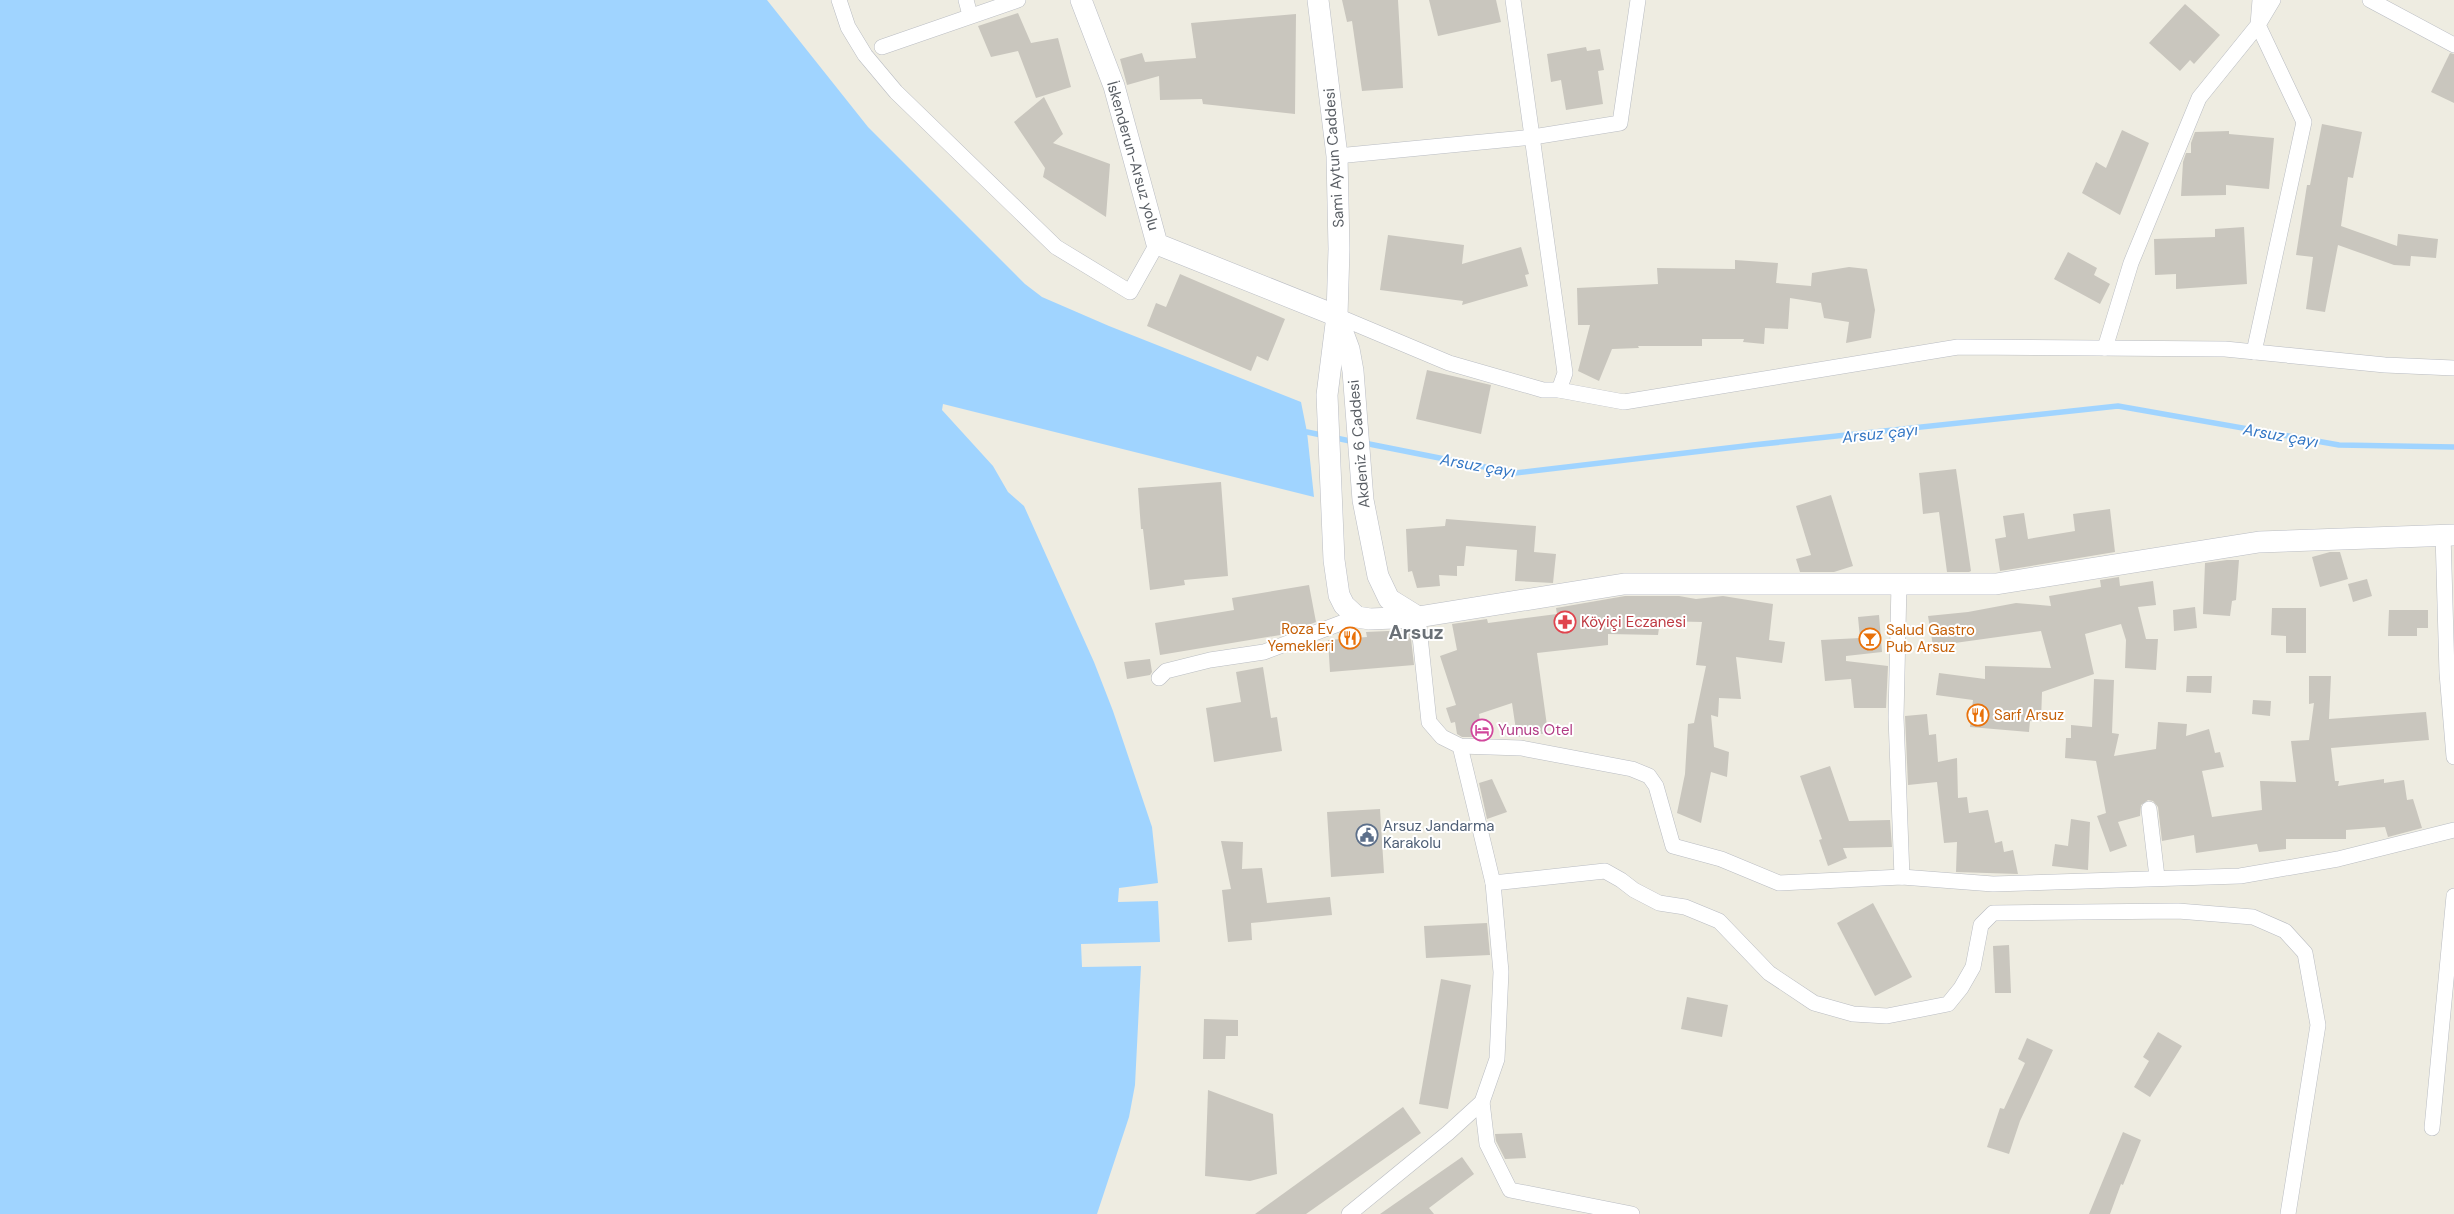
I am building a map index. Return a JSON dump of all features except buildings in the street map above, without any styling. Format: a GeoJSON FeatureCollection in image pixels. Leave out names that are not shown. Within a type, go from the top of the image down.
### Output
{"type":"FeatureCollection","features":[{"type":"Feature","properties":{"kind":"main road","name":"İskenderun-Arsuz yolu"},"geometry":{"type":"LineString","coordinates":[[1081,0],[1114,86],[1157,244],[1337,316]]}},
{"type":"Feature","properties":{"kind":"main road","name":"Sami Aytun Caddesi"},"geometry":{"type":"LineString","coordinates":[[1318,0],[1336,156],[1339,249],[1337,316]]}},
{"type":"Feature","properties":{"kind":"main road","name":"Akdeniz 6 Caddesi"},"geometry":{"type":"LineString","coordinates":[[1337,316],[1350,349],[1359,464],[1368,530],[1382,589],[1389,599],[1418,617]]}},
{"type":"Feature","properties":{"kind":"main road","name":"Akdeniz 6 Caddesi"},"geometry":{"type":"LineString","coordinates":[[1337,316],[1327,395],[1334,560],[1339,595],[1344,605],[1357,617]]}},
{"type":"Feature","properties":{"kind":"main road"},"geometry":{"type":"LineString","coordinates":[[1357,617],[1370,620],[1418,617],[1624,584],[1996,584],[2259,542],[2449,535]]}},
{"type":"Feature","properties":{"kind":"street"},"geometry":{"type":"LineString","coordinates":[[838,0],[848,27],[865,55],[896,92],[1056,247],[1130,292],[1157,244]]}},
{"type":"Feature","properties":{"kind":"street"},"geometry":{"type":"LineString","coordinates":[[966,0],[970,16]]}},
{"type":"Feature","properties":{"kind":"street"},"geometry":{"type":"LineString","coordinates":[[882,47],[1018,0]]}},
{"type":"Feature","properties":{"kind":"street"},"geometry":{"type":"LineString","coordinates":[[1513,0],[1565,373],[1559,390]]}},
{"type":"Feature","properties":{"kind":"street"},"geometry":{"type":"LineString","coordinates":[[1336,156],[1533,137],[1620,123],[1638,0]]}},
{"type":"Feature","properties":{"kind":"street"},"geometry":{"type":"LineString","coordinates":[[2254,352],[2304,122],[2258,25],[2260,0]]}},
{"type":"Feature","properties":{"kind":"street"},"geometry":{"type":"LineString","coordinates":[[2105,348],[2131,263],[2199,98],[2258,25],[2273,0]]}},
{"type":"Feature","properties":{"kind":"street"},"geometry":{"type":"LineString","coordinates":[[2370,0],[2454,46]]}},
{"type":"Feature","properties":{"kind":"street"},"geometry":{"type":"LineString","coordinates":[[1337,316],[1449,363],[1543,390],[1559,390],[1624,402],[1958,347],[2225,349],[2385,364],[2454,368]]}},
{"type":"Feature","properties":{"kind":"street"},"geometry":{"type":"LineString","coordinates":[[2449,535],[2446,673],[2454,757]]}},
{"type":"Feature","properties":{"kind":"street"},"geometry":{"type":"LineString","coordinates":[[1899,584],[1896,717],[1902,877]]}},
{"type":"Feature","properties":{"kind":"street"},"geometry":{"type":"LineString","coordinates":[[1159,678],[1166,671],[1210,660],[1264,652],[1357,617]]}},
{"type":"Feature","properties":{"kind":"street"},"geometry":{"type":"LineString","coordinates":[[1418,617],[1429,722],[1442,737],[1460,746],[1521,748],[1632,769],[1649,776],[1656,786],[1673,846],[1721,859],[1779,883],[1902,877],[1993,884],[2157,877],[2240,876],[2338,858],[2454,830]]}},
{"type":"Feature","properties":{"kind":"street"},"geometry":{"type":"LineString","coordinates":[[1460,746],[1493,884],[1501,972],[1496,1059],[1482,1102],[1486,1144],[1510,1190],[1632,1214]]}},
{"type":"Feature","properties":{"kind":"street"},"geometry":{"type":"LineString","coordinates":[[2149,809],[2157,877]]}},
{"type":"Feature","properties":{"kind":"street"},"geometry":{"type":"LineString","coordinates":[[1493,884],[1605,871],[1634,890],[1659,903],[1684,907],[1718,921],[1769,973],[1814,1003],[1854,1014],[1887,1016],[1948,1004],[1973,967],[1981,924],[1992,913],[2178,911],[2253,917],[2284,931],[2305,953],[2318,1025],[2288,1214]]}},
{"type":"Feature","properties":{"kind":"street"},"geometry":{"type":"LineString","coordinates":[[2432,1128],[2454,896]]}},
{"type":"Feature","properties":{"kind":"street"},"geometry":{"type":"LineString","coordinates":[[1349,1214],[1448,1133],[1482,1102]]}},
{"type":"Feature","properties":{"kind":"water"},"geometry":{"type":"Polygon","coordinates":[[[0,0],[767,0],[868,127],[1025,284],[1042,297],[1109,326],[1301,402],[1307,432],[1314,497],[943,404],[942,410],[993,466],[1008,492],[1024,506],[1094,662],[1113,711],[1152,827],[1158,883],[1119,888],[1118,902],[1158,901],[1160,942],[1081,944],[1082,967],[1141,966],[1135,1085],[1129,1117],[1097,1214],[0,1214],[0,0]]]}},
{"type":"Feature","properties":{"kind":"waterway","name":"Arsuz çayı"},"geometry":{"type":"LineString","coordinates":[[1364,443],[1515,473],[1753,445],[2118,406],[2339,445],[2454,447]]}},
{"type":"Feature","properties":{"kind":"waterway","name":"Arsuz çayı"},"geometry":{"type":"LineString","coordinates":[[1307,432],[1355,442]]}},
{"type":"Feature","properties":{"kind":"place","name":"Köyiçi Eczanesi"},"geometry":{"type":"Point","coordinates":[1565,622]}},
{"type":"Feature","properties":{"kind":"place","name":"Roza Ev Yemekleri"},"geometry":{"type":"Point","coordinates":[1350,638]}},
{"type":"Feature","properties":{"kind":"place","name":"Salud Gastro Pub Arsuz"},"geometry":{"type":"Point","coordinates":[1870,639]}},
{"type":"Feature","properties":{"kind":"place","name":"Sarf Arsuz"},"geometry":{"type":"Point","coordinates":[1978,715]}},
{"type":"Feature","properties":{"kind":"place","name":"Yunus Otel"},"geometry":{"type":"Point","coordinates":[1482,730]}},
{"type":"Feature","properties":{"kind":"place","name":"Arsuz Jandarma Karakolu"},"geometry":{"type":"Point","coordinates":[1367,835]}},
{"type":"Feature","properties":{"kind":"district","name":"Arsuz"},"geometry":{"type":"Point","coordinates":[1416,632]}}]}
